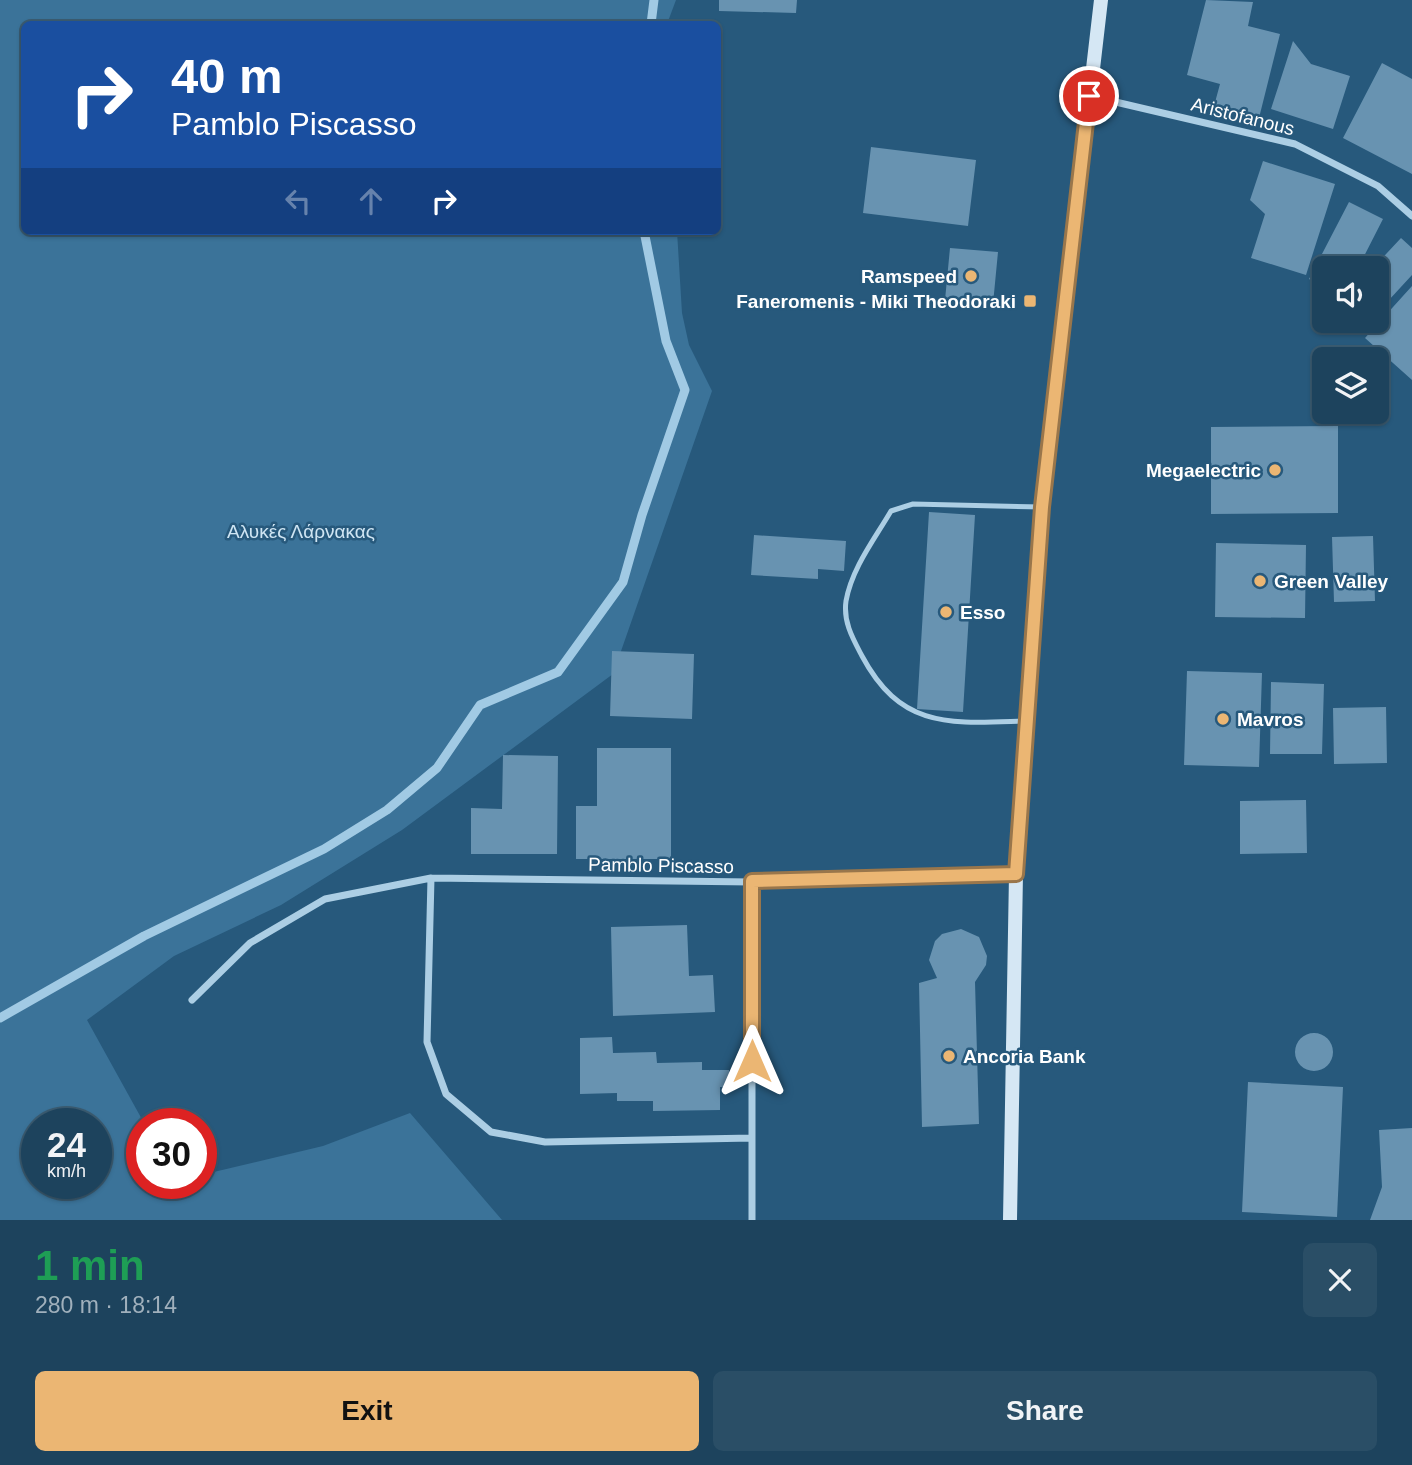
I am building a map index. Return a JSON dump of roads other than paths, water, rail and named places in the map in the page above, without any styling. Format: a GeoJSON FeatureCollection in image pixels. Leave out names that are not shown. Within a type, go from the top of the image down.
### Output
{"type":"FeatureCollection","features":[{"type":"Feature","properties":{"kind":"main road"},"geometry":{"type":"LineString","coordinates":[[1010,1220],[1016,874],[1042,507],[1101,0]]}},
{"type":"Feature","properties":{"kind":"street","name":"Aristofanous"},"geometry":{"type":"LineString","coordinates":[[1089,96],[1295,144],[1378,186],[1412,216]]}},
{"type":"Feature","properties":{"kind":"street","name":"Pamblo Piscasso"},"geometry":{"type":"LineString","coordinates":[[192,1000],[250,943],[325,899],[431,878],[752,881],[1016,874]]}},
{"type":"Feature","properties":{"kind":"street"},"geometry":{"type":"LineString","coordinates":[[431,878],[427,1042],[446,1094],[491,1132],[545,1142],[752,1138]]}},
{"type":"Feature","properties":{"kind":"street"},"geometry":{"type":"LineString","coordinates":[[752,881],[752,1220]]}},
{"type":"Feature","properties":{"kind":"lane"},"geometry":{"type":"LineString","coordinates":[[1027,721],[948,724],[905,707],[875,681],[848,629],[846,604],[853,576],[891,511],[913,504],[1042,507]]}},
{"type":"Feature","properties":{"kind":"waterway"},"geometry":{"type":"LineString","coordinates":[[651,21],[654,0]]}},
{"type":"Feature","properties":{"kind":"waterway"},"geometry":{"type":"LineString","coordinates":[[0,1018],[144,936],[324,849],[387,810],[437,768],[480,705],[558,672],[623,582],[642,515],[685,390],[666,341],[645,235]]}},
{"type":"Feature","properties":{"kind":"place","name":"Ramspeed"},"geometry":{"type":"Point","coordinates":[971,276]}},
{"type":"Feature","properties":{"kind":"place","name":"Faneromenis - Miki Theodoraki"},"geometry":{"type":"Point","coordinates":[1030,301]}},
{"type":"Feature","properties":{"kind":"place","name":"Megaelectric"},"geometry":{"type":"Point","coordinates":[1275,470]}},
{"type":"Feature","properties":{"kind":"place","name":"Green Valley"},"geometry":{"type":"Point","coordinates":[1260,581]}},
{"type":"Feature","properties":{"kind":"place","name":"Esso"},"geometry":{"type":"Point","coordinates":[946,612]}},
{"type":"Feature","properties":{"kind":"place","name":"Mavros"},"geometry":{"type":"Point","coordinates":[1223,719]}},
{"type":"Feature","properties":{"kind":"place","name":"Ancoria Bank"},"geometry":{"type":"Point","coordinates":[949,1056]}},
{"type":"Feature","properties":{"kind":"park label","name":"Αλυκές Λάρνακας"},"geometry":{"type":"Point","coordinates":[301,531]}}]}
